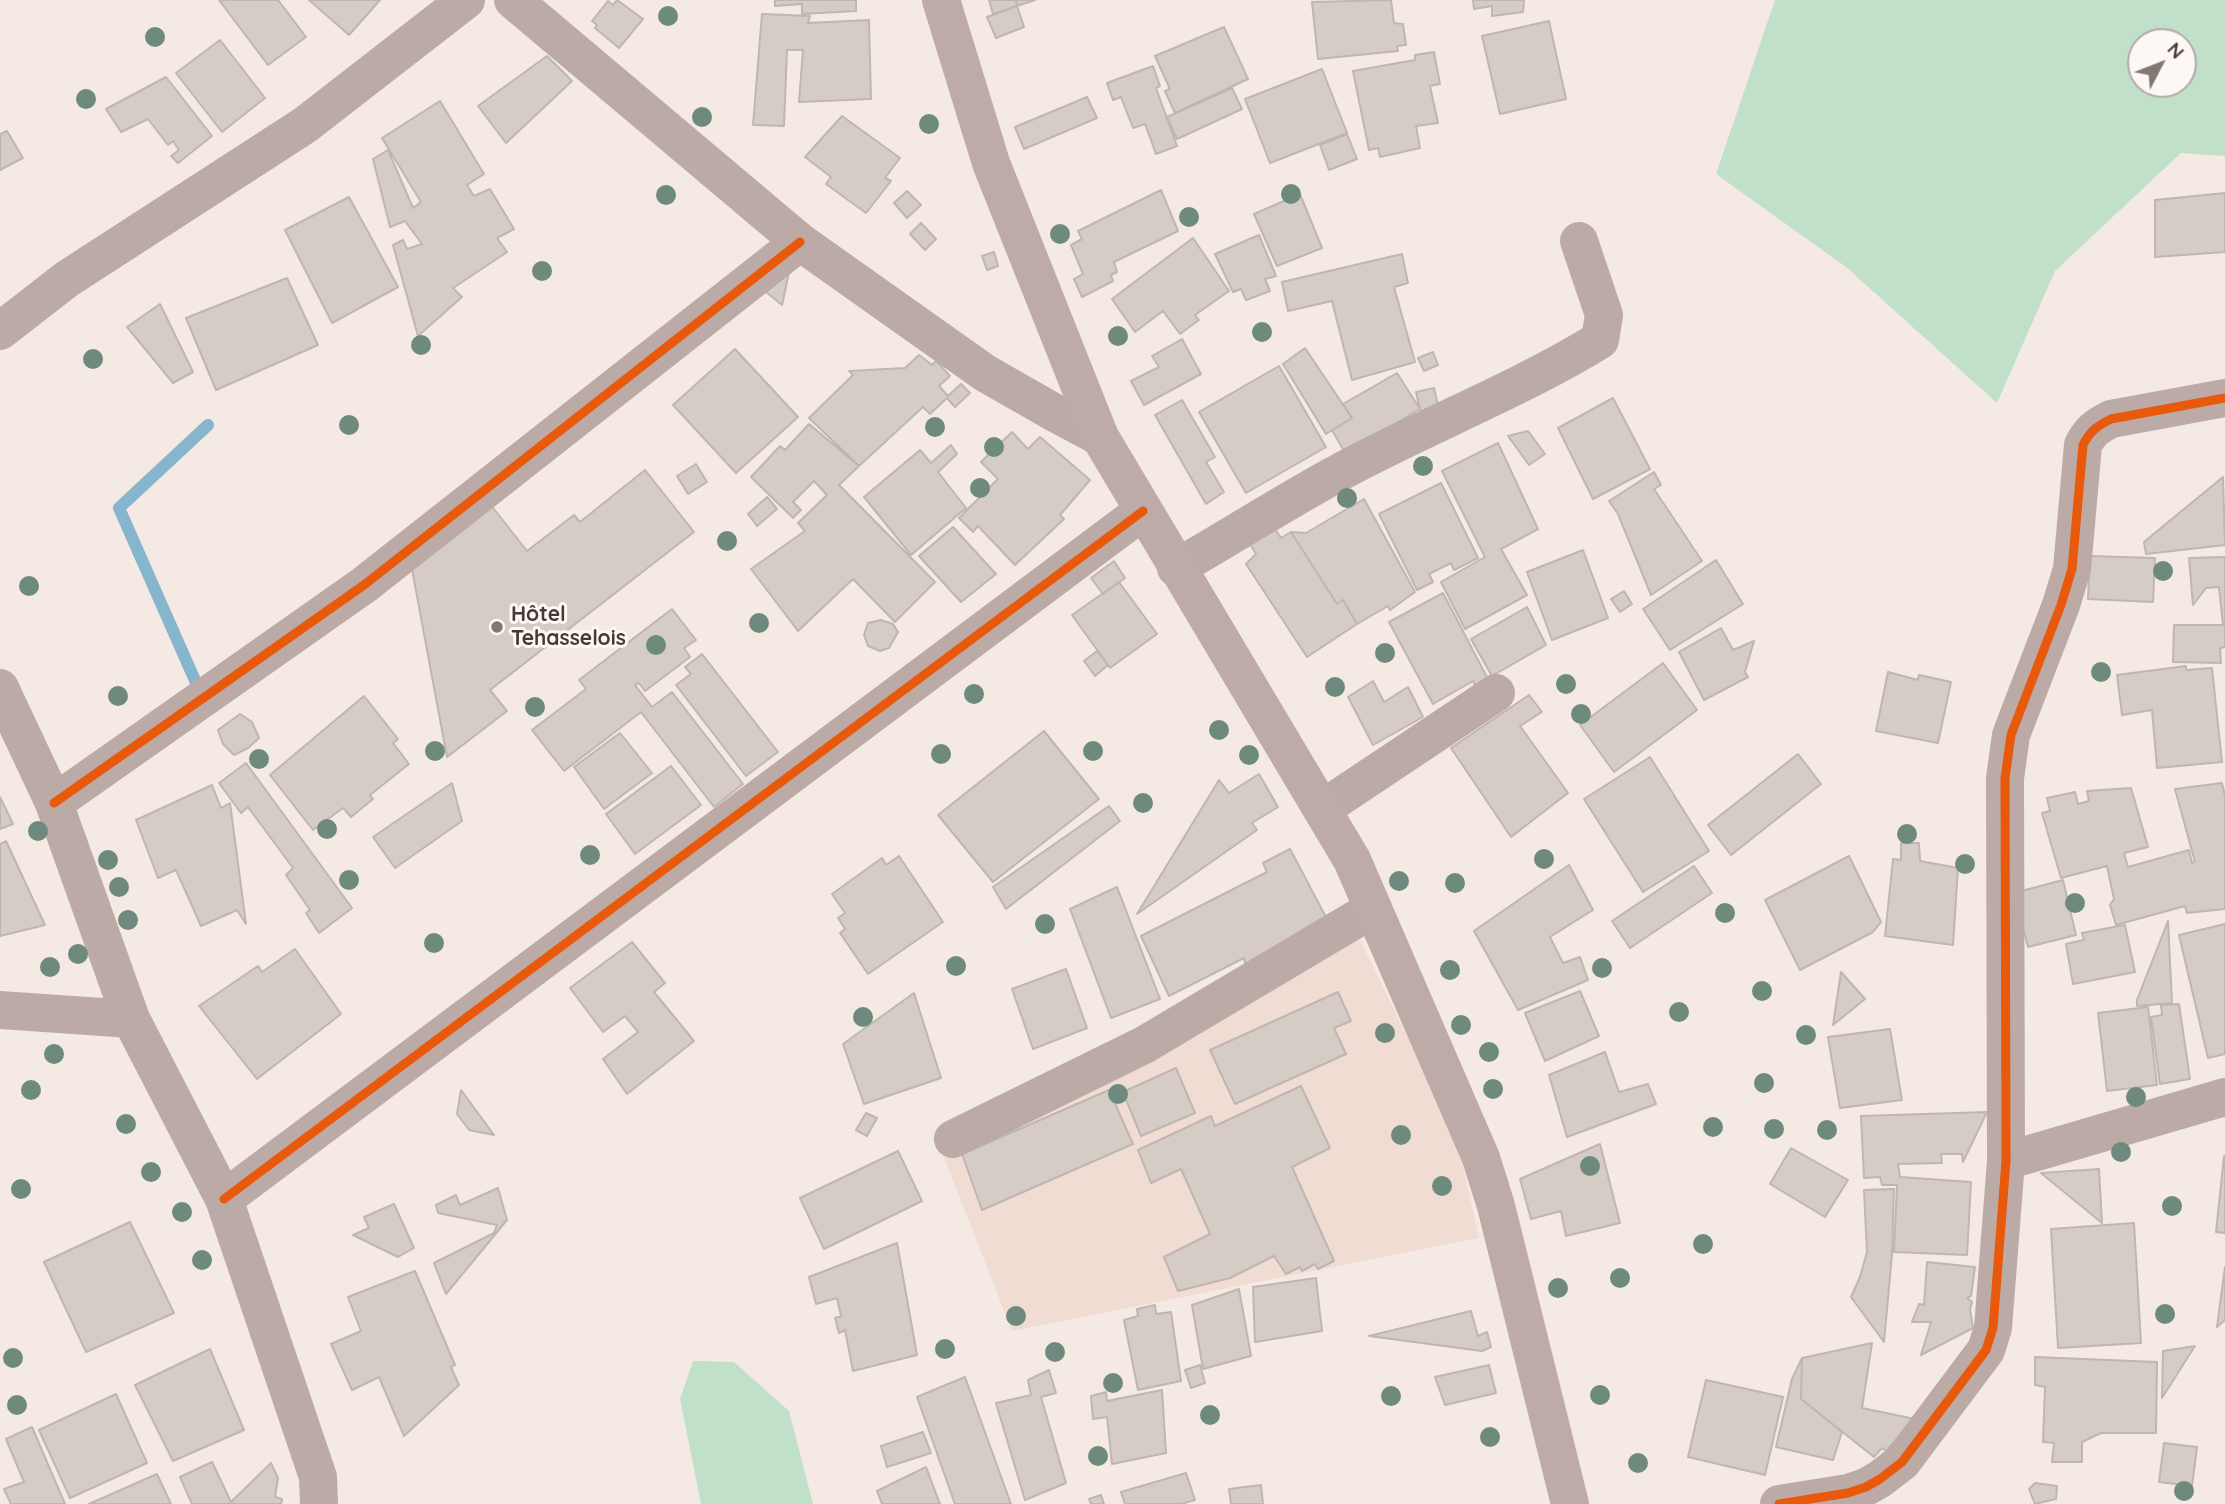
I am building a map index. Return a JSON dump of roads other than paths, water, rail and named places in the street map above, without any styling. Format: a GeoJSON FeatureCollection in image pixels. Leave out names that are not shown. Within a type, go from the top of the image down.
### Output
{"type":"FeatureCollection","features":[{"type":"Feature","properties":{"kind":"main road"},"geometry":{"type":"LineString","coordinates":[[941,0],[991,163],[1100,436],[1176,568],[1352,860],[1481,1158],[1500,1219],[1570,1504]]}},
{"type":"Feature","properties":{"kind":"street"},"geometry":{"type":"LineString","coordinates":[[0,331],[67,279],[305,125],[466,0]]}},
{"type":"Feature","properties":{"kind":"street"},"geometry":{"type":"LineString","coordinates":[[513,0],[800,242],[985,373],[1055,414],[1100,436]]}},
{"type":"Feature","properties":{"kind":"street"},"geometry":{"type":"LineString","coordinates":[[1176,568],[1343,470],[1460,415],[1570,359],[1600,340],[1604,315],[1579,241]]}},
{"type":"Feature","properties":{"kind":"street"},"geometry":{"type":"LineString","coordinates":[[54,803],[364,585],[800,242]]}},
{"type":"Feature","properties":{"kind":"street"},"geometry":{"type":"LineString","coordinates":[[1779,1504],[1847,1493],[1880,1479],[1902,1462],[1986,1350],[1993,1328],[2006,1161],[2005,778],[2011,735],[2062,605],[2073,569],[2083,445],[2089,433],[2111,419],[2225,398]]}},
{"type":"Feature","properties":{"kind":"street"},"geometry":{"type":"LineString","coordinates":[[224,1199],[1143,511]]}},
{"type":"Feature","properties":{"kind":"street"},"geometry":{"type":"LineString","coordinates":[[0,688],[54,803],[131,1018],[224,1199],[318,1477],[319,1504]]}},
{"type":"Feature","properties":{"kind":"street"},"geometry":{"type":"LineString","coordinates":[[1322,809],[1496,694]]}},
{"type":"Feature","properties":{"kind":"street"},"geometry":{"type":"LineString","coordinates":[[953,1139],[1144,1045],[1373,909]]}},
{"type":"Feature","properties":{"kind":"street"},"geometry":{"type":"LineString","coordinates":[[0,1010],[131,1018]]}},
{"type":"Feature","properties":{"kind":"street"},"geometry":{"type":"LineString","coordinates":[[2006,1161],[2225,1097]]}},
{"type":"Feature","properties":{"kind":"waterway"},"geometry":{"type":"LineString","coordinates":[[197,685],[119,508],[208,425]]}},
{"type":"Feature","properties":{"kind":"place","name":"Hôtel Tehasselois"},"geometry":{"type":"Point","coordinates":[497,627]}}]}
